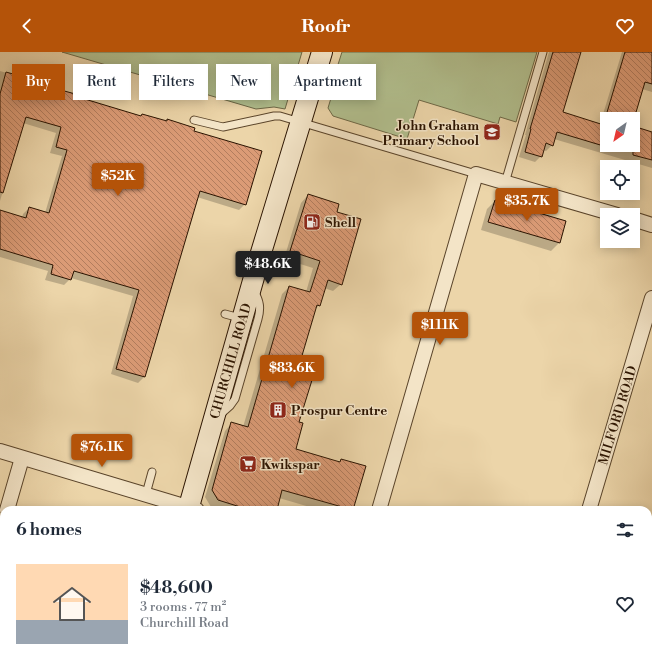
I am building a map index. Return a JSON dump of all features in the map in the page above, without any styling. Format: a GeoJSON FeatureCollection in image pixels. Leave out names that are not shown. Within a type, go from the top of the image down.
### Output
{"type":"FeatureCollection","features":[{"type":"Feature","properties":{"kind":"street","name":"CHURCHILL ROAD"},"geometry":{"type":"LineString","coordinates":[[192,506],[213,421],[234,316],[252,286],[322,52]]}},
{"type":"Feature","properties":{"kind":"street"},"geometry":{"type":"LineString","coordinates":[[380,506],[476,174],[600,210]]}},
{"type":"Feature","properties":{"kind":"street"},"geometry":{"type":"LineString","coordinates":[[640,222],[652,225]]}},
{"type":"Feature","properties":{"kind":"street","name":"MILFORD ROAD"},"geometry":{"type":"LineString","coordinates":[[590,506],[652,298]]}},
{"type":"Feature","properties":{"kind":"street"},"geometry":{"type":"LineString","coordinates":[[0,451],[182,506]]}},
{"type":"Feature","properties":{"kind":"street"},"geometry":{"type":"LineString","coordinates":[[8,506],[22,458]]}},
{"type":"Feature","properties":{"kind":"lane"},"geometry":{"type":"LineString","coordinates":[[505,183],[543,52]]}},
{"type":"Feature","properties":{"kind":"lane"},"geometry":{"type":"LineString","coordinates":[[194,120],[223,127],[280,116],[476,174]]}},
{"type":"Feature","properties":{"kind":"lane"},"geometry":{"type":"LineString","coordinates":[[213,421],[230,406],[235,399],[260,313],[260,301],[252,286]]}},
{"type":"Feature","properties":{"kind":"lane"},"geometry":{"type":"LineString","coordinates":[[146,494],[152,472]]}},
{"type":"Feature","properties":{"kind":"green space"},"geometry":{"type":"Polygon","coordinates":[[[62,52],[302,52],[298,64],[279,64],[279,100],[288,100],[285,109],[274,107],[256,109],[225,100],[271,100],[271,64],[216,64],[216,97],[208,95],[208,64],[139,64],[139,75],[131,72],[131,64],[103,64],[62,52]]]}},
{"type":"Feature","properties":{"kind":"green space"},"geometry":{"type":"Polygon","coordinates":[[[342,52],[537,52],[516,122],[500,117],[498,124],[419,100],[407,139],[333,116],[328,108],[330,100],[376,100],[376,64],[338,64],[342,52]]]}},
{"type":"Feature","properties":{"kind":"building"},"geometry":{"type":"Polygon","coordinates":[[[553,52],[581,52],[563,112],[600,124],[600,145],[557,132],[553,146],[546,143],[542,157],[525,152],[530,129],[553,52]]]}},
{"type":"Feature","properties":{"kind":"building"},"geometry":{"type":"Polygon","coordinates":[[[625,52],[652,52],[652,84],[645,82],[636,112],[607,112],[625,52]]]}},
{"type":"Feature","properties":{"kind":"building"},"geometry":{"type":"Polygon","coordinates":[[[6,72],[12,74],[12,100],[65,100],[65,91],[73,93],[73,100],[88,100],[141,116],[142,114],[167,121],[167,119],[195,128],[194,131],[262,151],[246,205],[200,191],[145,377],[116,369],[139,290],[74,271],[71,280],[51,274],[53,265],[0,249],[0,210],[26,218],[29,207],[49,213],[67,150],[56,147],[61,127],[26,117],[3,193],[0,192],[0,94],[6,72]]]}},
{"type":"Feature","properties":{"kind":"building"},"geometry":{"type":"Polygon","coordinates":[[[640,128],[652,132],[652,160],[633,155],[633,152],[640,152],[640,128]]]}},
{"type":"Feature","properties":{"kind":"building","name":"Prospur Centre"},"geometry":{"type":"Polygon","coordinates":[[[308,194],[339,204],[337,212],[361,219],[342,285],[328,280],[320,306],[317,305],[301,359],[317,364],[299,422],[303,423],[296,449],[340,462],[341,459],[366,466],[354,506],[339,506],[282,490],[278,506],[237,506],[218,500],[212,490],[231,422],[248,427],[289,286],[310,292],[320,261],[290,251],[308,194]]]}},
{"type":"Feature","properties":{"kind":"building"},"geometry":{"type":"Polygon","coordinates":[[[495,200],[566,221],[560,243],[488,222],[495,200]]]}},
{"type":"Feature","properties":{"kind":"place","name":"John Graham Primary School"},"geometry":{"type":"Point","coordinates":[492,132]}},
{"type":"Feature","properties":{"kind":"place","name":"Shell"},"geometry":{"type":"Point","coordinates":[312,222]}},
{"type":"Feature","properties":{"kind":"place","name":"Prospur Centre"},"geometry":{"type":"Point","coordinates":[278,410]}},
{"type":"Feature","properties":{"kind":"place","name":"Kwikspar"},"geometry":{"type":"Point","coordinates":[248,464]}}]}
